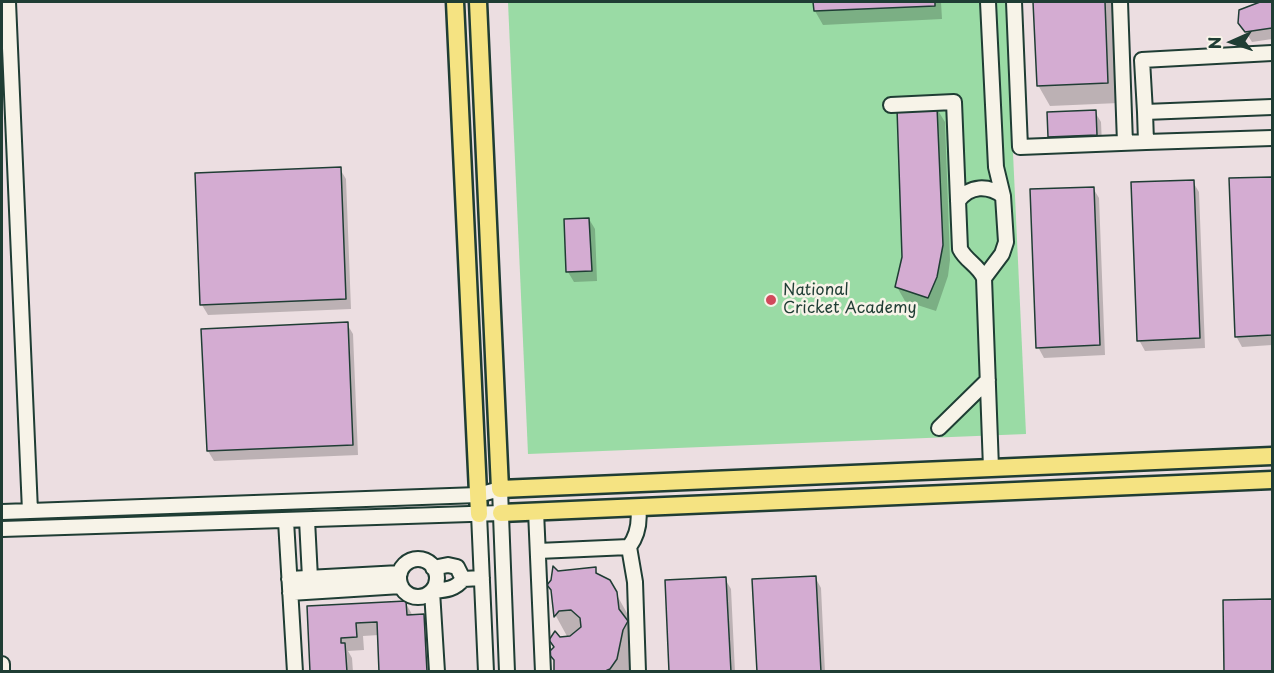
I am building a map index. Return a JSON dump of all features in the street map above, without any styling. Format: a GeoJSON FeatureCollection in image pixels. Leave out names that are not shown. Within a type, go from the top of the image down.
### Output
{"type":"FeatureCollection","features":[{"type":"Feature","properties":{"kind":"main road"},"geometry":{"type":"LineString","coordinates":[[455,2],[479,514]]}},
{"type":"Feature","properties":{"kind":"main road"},"geometry":{"type":"LineString","coordinates":[[478,2],[500,489],[1272,456]]}},
{"type":"Feature","properties":{"kind":"main road"},"geometry":{"type":"LineString","coordinates":[[501,513],[1272,480]]}},
{"type":"Feature","properties":{"kind":"street"},"geometry":{"type":"LineString","coordinates":[[8,2],[30,511]]}},
{"type":"Feature","properties":{"kind":"street"},"geometry":{"type":"LineString","coordinates":[[984,278],[1002,254],[1006,242],[1004,196],[996,167],[988,2]]}},
{"type":"Feature","properties":{"kind":"street"},"geometry":{"type":"LineString","coordinates":[[1014,2],[1020,147],[1272,138]]}},
{"type":"Feature","properties":{"kind":"street"},"geometry":{"type":"LineString","coordinates":[[1120,2],[1125,143]]}},
{"type":"Feature","properties":{"kind":"street"},"geometry":{"type":"LineString","coordinates":[[1146,142],[1142,60],[1272,53]]}},
{"type":"Feature","properties":{"kind":"street"},"geometry":{"type":"LineString","coordinates":[[891,105],[954,102],[960,249],[963,255],[978,266],[984,278],[992,468]]}},
{"type":"Feature","properties":{"kind":"street"},"geometry":{"type":"LineString","coordinates":[[1145,112],[1272,106]]}},
{"type":"Feature","properties":{"kind":"street"},"geometry":{"type":"LineString","coordinates":[[958,201],[966,193],[977,188],[991,189],[1004,196]]}},
{"type":"Feature","properties":{"kind":"street"},"geometry":{"type":"LineString","coordinates":[[939,428],[988,380]]}},
{"type":"Feature","properties":{"kind":"street"},"geometry":{"type":"LineString","coordinates":[[2,512],[478,495],[500,489],[507,672]]}},
{"type":"Feature","properties":{"kind":"street"},"geometry":{"type":"LineString","coordinates":[[638,507],[640,519],[634,540],[629,547],[635,582],[638,672]]}},
{"type":"Feature","properties":{"kind":"street"},"geometry":{"type":"LineString","coordinates":[[536,511],[543,672]]}},
{"type":"Feature","properties":{"kind":"street"},"geometry":{"type":"LineString","coordinates":[[2,529],[501,513]]}},
{"type":"Feature","properties":{"kind":"street"},"geometry":{"type":"LineString","coordinates":[[479,514],[486,672]]}},
{"type":"Feature","properties":{"kind":"street"},"geometry":{"type":"LineString","coordinates":[[307,520],[310,578]]}},
{"type":"Feature","properties":{"kind":"street"},"geometry":{"type":"LineString","coordinates":[[285,521],[295,672]]}},
{"type":"Feature","properties":{"kind":"street"},"geometry":{"type":"LineString","coordinates":[[538,551],[629,547]]}},
{"type":"Feature","properties":{"kind":"street"},"geometry":{"type":"LineString","coordinates":[[412,561],[423,561],[433,567],[448,565],[457,567],[463,579],[459,585],[415,597],[404,591],[400,580],[402,568],[412,561]]}},
{"type":"Feature","properties":{"kind":"street"},"geometry":{"type":"LineString","coordinates":[[433,567],[436,579],[432,591],[437,672]]}},
{"type":"Feature","properties":{"kind":"street"},"geometry":{"type":"LineString","coordinates":[[290,586],[310,578],[400,580]]}},
{"type":"Feature","properties":{"kind":"street"},"geometry":{"type":"LineString","coordinates":[[463,579],[482,578]]}},
{"type":"Feature","properties":{"kind":"street"},"geometry":{"type":"LineString","coordinates":[[290,586],[400,580]]}},
{"type":"Feature","properties":{"kind":"street"},"geometry":{"type":"LineString","coordinates":[[2,664],[2,672]]}},
{"type":"Feature","properties":{"kind":"shaded area"},"geometry":{"type":"Polygon","coordinates":[[[2,2],[1272,2],[1272,671],[2,671],[2,2]]]}},
{"type":"Feature","properties":{"kind":"green space","name":"National Cricket Academy"},"geometry":{"type":"Polygon","coordinates":[[[508,2],[1006,2],[1026,434],[528,454],[508,2]]]}},
{"type":"Feature","properties":{"kind":"building"},"geometry":{"type":"Polygon","coordinates":[[[813,2],[935,2],[935,6],[814,11],[813,2]]]}},
{"type":"Feature","properties":{"kind":"building"},"geometry":{"type":"Polygon","coordinates":[[[1033,2],[1105,2],[1108,83],[1037,86],[1033,2]]]}},
{"type":"Feature","properties":{"kind":"building"},"geometry":{"type":"Polygon","coordinates":[[[1260,2],[1272,2],[1272,28],[1245,32],[1238,23],[1239,10],[1260,2]]]}},
{"type":"Feature","properties":{"kind":"building"},"geometry":{"type":"Polygon","coordinates":[[[937,107],[943,245],[937,277],[928,298],[895,287],[902,257],[897,109],[937,107]]]}},
{"type":"Feature","properties":{"kind":"building"},"geometry":{"type":"Polygon","coordinates":[[[1096,110],[1097,135],[1048,137],[1047,112],[1096,110]]]}},
{"type":"Feature","properties":{"kind":"building"},"geometry":{"type":"Polygon","coordinates":[[[341,167],[346,299],[200,305],[195,173],[341,167]]]}},
{"type":"Feature","properties":{"kind":"building"},"geometry":{"type":"Polygon","coordinates":[[[1272,177],[1272,335],[1235,337],[1229,178],[1272,177]]]}},
{"type":"Feature","properties":{"kind":"building"},"geometry":{"type":"Polygon","coordinates":[[[1194,180],[1200,338],[1137,341],[1131,182],[1194,180]]]}},
{"type":"Feature","properties":{"kind":"building"},"geometry":{"type":"Polygon","coordinates":[[[1094,187],[1100,345],[1036,348],[1030,189],[1094,187]]]}},
{"type":"Feature","properties":{"kind":"building"},"geometry":{"type":"Polygon","coordinates":[[[589,218],[592,271],[566,272],[564,219],[589,218]]]}},
{"type":"Feature","properties":{"kind":"building"},"geometry":{"type":"Polygon","coordinates":[[[348,322],[353,445],[207,451],[201,329],[348,322]]]}},
{"type":"Feature","properties":{"kind":"building"},"geometry":{"type":"Polygon","coordinates":[[[553,566],[558,571],[596,567],[596,573],[610,580],[617,592],[619,609],[628,621],[623,630],[617,659],[610,669],[603,672],[554,672],[554,660],[548,653],[554,647],[549,640],[555,631],[560,637],[570,636],[581,627],[580,618],[571,610],[559,611],[554,617],[551,590],[547,585],[551,580],[553,566]]]}},
{"type":"Feature","properties":{"kind":"building"},"geometry":{"type":"Polygon","coordinates":[[[816,576],[821,672],[757,672],[752,579],[816,576]]]}},
{"type":"Feature","properties":{"kind":"building"},"geometry":{"type":"Polygon","coordinates":[[[726,577],[731,672],[669,672],[665,580],[726,577]]]}},
{"type":"Feature","properties":{"kind":"building"},"geometry":{"type":"Polygon","coordinates":[[[1272,599],[1272,672],[1224,672],[1223,600],[1272,599]]]}},
{"type":"Feature","properties":{"kind":"building"},"geometry":{"type":"Polygon","coordinates":[[[406,601],[407,615],[424,614],[427,672],[379,672],[377,622],[356,623],[357,637],[341,638],[341,643],[345,643],[347,672],[310,672],[307,606],[406,601]]]}},
{"type":"Feature","properties":{"kind":"place","name":"National Cricket Academy"},"geometry":{"type":"Point","coordinates":[771,300]}}]}
